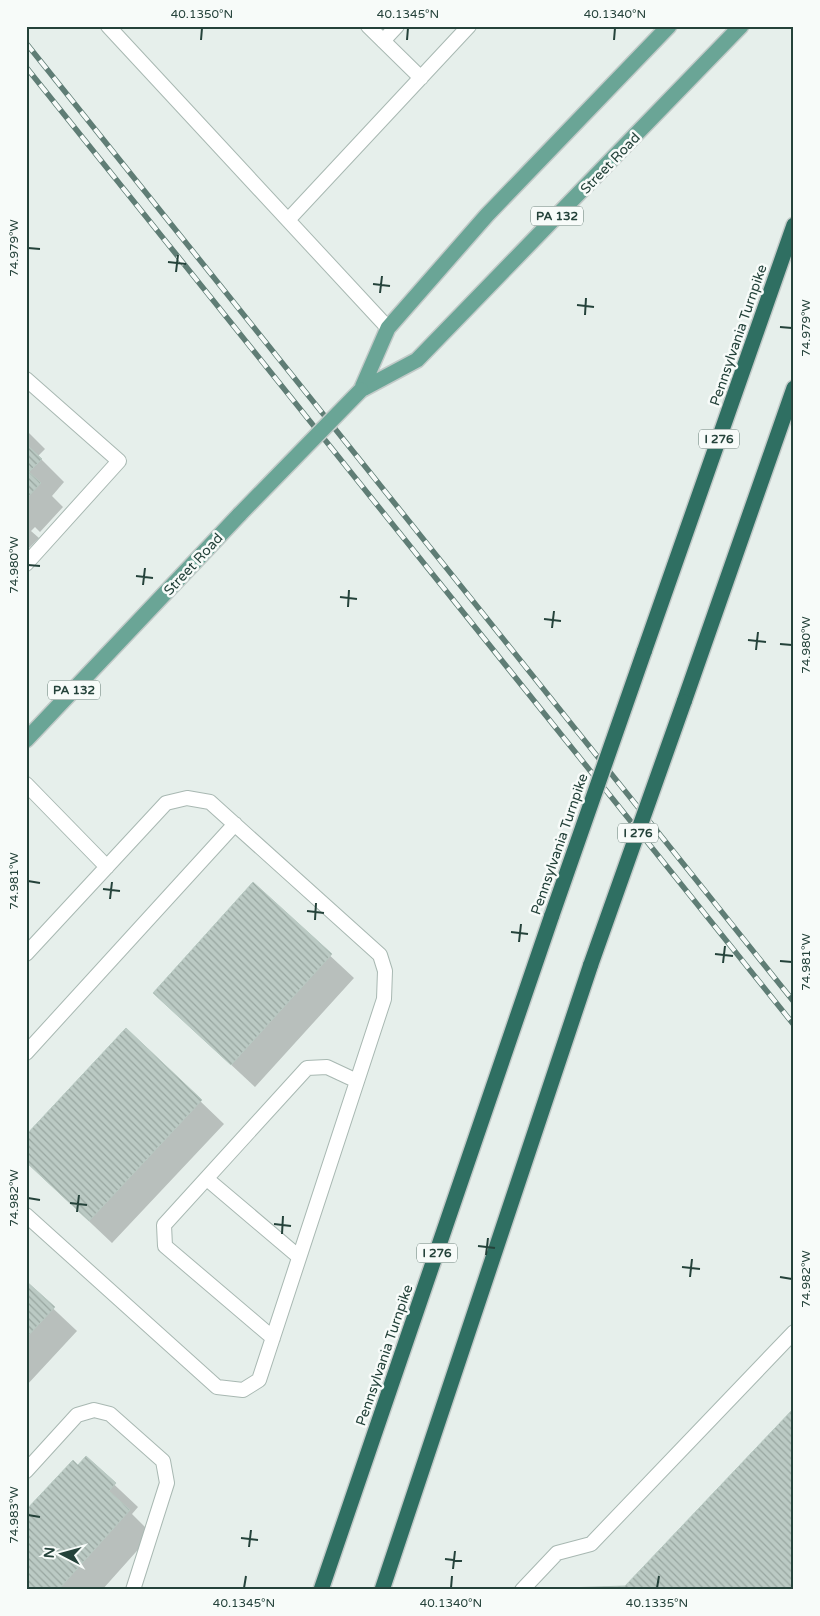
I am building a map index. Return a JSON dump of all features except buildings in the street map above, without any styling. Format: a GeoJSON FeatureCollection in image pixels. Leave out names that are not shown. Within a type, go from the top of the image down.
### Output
{"type":"FeatureCollection","features":[{"type":"Feature","properties":{"kind":"highway","name":"Pennsylvania Turnpike"},"geometry":{"type":"LineString","coordinates":[[322,1590],[552,915],[794,225]]}},
{"type":"Feature","properties":{"kind":"highway","name":"I 276"},"geometry":{"type":"LineString","coordinates":[[382,1590],[591,964],[794,388]]}},
{"type":"Feature","properties":{"kind":"main road","name":"Street Road"},"geometry":{"type":"LineString","coordinates":[[361,390],[388,328],[487,215],[669,26]]}},
{"type":"Feature","properties":{"kind":"main road","name":"Street Road"},"geometry":{"type":"LineString","coordinates":[[26,740],[240,514],[361,390],[417,360],[741,26]]}},
{"type":"Feature","properties":{"kind":"lane"},"geometry":{"type":"LineString","coordinates":[[108,26],[388,328]]}},
{"type":"Feature","properties":{"kind":"lane"},"geometry":{"type":"LineString","coordinates":[[368,26],[421,78]]}},
{"type":"Feature","properties":{"kind":"lane"},"geometry":{"type":"LineString","coordinates":[[384,41],[397,26]]}},
{"type":"Feature","properties":{"kind":"lane"},"geometry":{"type":"LineString","coordinates":[[288,220],[469,26]]}},
{"type":"Feature","properties":{"kind":"lane"},"geometry":{"type":"LineString","coordinates":[[26,379],[119,461],[26,564]]}},
{"type":"Feature","properties":{"kind":"lane"},"geometry":{"type":"LineString","coordinates":[[26,784],[107,867]]}},
{"type":"Feature","properties":{"kind":"lane"},"geometry":{"type":"LineString","coordinates":[[26,954],[166,804],[187,798],[210,802],[380,955],[385,971],[384,999],[259,1380],[243,1390],[217,1387],[26,1215]]}},
{"type":"Feature","properties":{"kind":"lane"},"geometry":{"type":"LineString","coordinates":[[26,1053],[235,824]]}},
{"type":"Feature","properties":{"kind":"lane"},"geometry":{"type":"LineString","coordinates":[[273,1338],[165,1246],[164,1225],[306,1068],[327,1067],[357,1081]]}},
{"type":"Feature","properties":{"kind":"lane"},"geometry":{"type":"LineString","coordinates":[[206,1178],[300,1257]]}},
{"type":"Feature","properties":{"kind":"lane"},"geometry":{"type":"LineString","coordinates":[[522,1590],[557,1553],[591,1544],[794,1332]]}},
{"type":"Feature","properties":{"kind":"lane"},"geometry":{"type":"LineString","coordinates":[[26,1471],[77,1415],[94,1410],[110,1414],[163,1461],[167,1483],[133,1590]]}},
{"type":"Feature","properties":{"kind":"railway"},"geometry":{"type":"LineString","coordinates":[[26,43],[794,1002]]}},
{"type":"Feature","properties":{"kind":"railway"},"geometry":{"type":"LineString","coordinates":[[26,67],[794,1025]]}}]}
